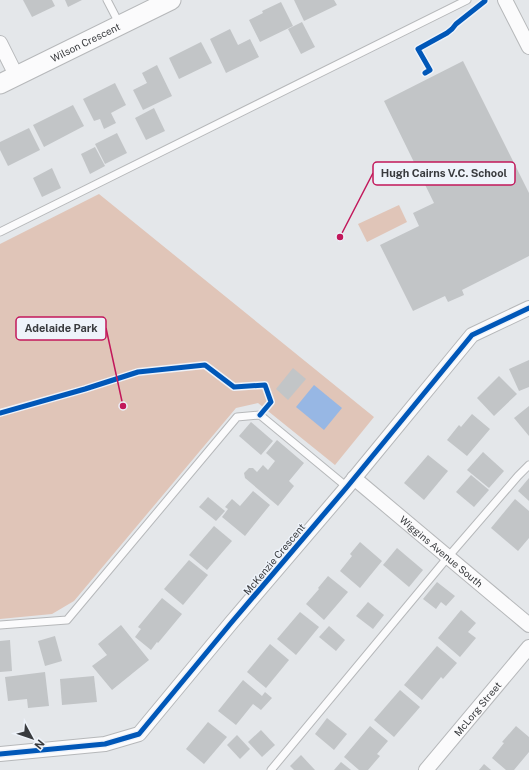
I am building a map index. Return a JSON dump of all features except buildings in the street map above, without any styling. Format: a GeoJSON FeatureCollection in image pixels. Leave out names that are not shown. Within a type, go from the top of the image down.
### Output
{"type":"FeatureCollection","features":[{"type":"Feature","properties":{"kind":"street","name":"Wilson Crescent"},"geometry":{"type":"LineString","coordinates":[[8,80],[171,0]]}},
{"type":"Feature","properties":{"kind":"street"},"geometry":{"type":"LineString","coordinates":[[505,0],[529,46]]}},
{"type":"Feature","properties":{"kind":"street"},"geometry":{"type":"LineString","coordinates":[[0,43],[8,80]]}},
{"type":"Feature","properties":{"kind":"street","name":"McKenzie Crescent"},"geometry":{"type":"LineString","coordinates":[[0,754],[105,744],[139,734],[472,335],[529,308]]}},
{"type":"Feature","properties":{"kind":"street","name":"Wiggins Avenue South"},"geometry":{"type":"LineString","coordinates":[[350,482],[448,558],[529,625]]}},
{"type":"Feature","properties":{"kind":"street","name":"McLorg Street"},"geometry":{"type":"LineString","coordinates":[[426,770],[529,647]]}},
{"type":"Feature","properties":{"kind":"lane"},"geometry":{"type":"LineString","coordinates":[[107,0],[120,25]]}},
{"type":"Feature","properties":{"kind":"lane"},"geometry":{"type":"LineString","coordinates":[[0,232],[467,0]]}},
{"type":"Feature","properties":{"kind":"lane"},"geometry":{"type":"LineString","coordinates":[[0,626],[67,620],[237,417],[260,415],[350,482]]}},
{"type":"Feature","properties":{"kind":"lane"},"geometry":{"type":"LineString","coordinates":[[271,770],[448,558],[529,465]]}},
{"type":"Feature","properties":{"kind":"shaded area"},"geometry":{"type":"Polygon","coordinates":[[[99,194],[374,417],[335,465],[258,403],[236,408],[74,601],[52,614],[0,619],[0,244],[99,194]]]}},
{"type":"Feature","properties":{"kind":"shaded area"},"geometry":{"type":"Polygon","coordinates":[[[399,205],[407,222],[367,242],[358,224],[399,205]]]}},
{"type":"Feature","properties":{"kind":"water"},"geometry":{"type":"Polygon","coordinates":[[[314,385],[342,408],[324,430],[296,407],[314,385]]]}},
{"type":"Feature","properties":{"kind":"cycle path"},"geometry":{"type":"LineString","coordinates":[[425,73],[430,70],[418,49],[447,33],[485,0]]}},
{"type":"Feature","properties":{"kind":"cycle path"},"geometry":{"type":"LineString","coordinates":[[0,754],[105,744],[139,734],[347,487],[472,335],[529,308]]}},
{"type":"Feature","properties":{"kind":"cycle path"},"geometry":{"type":"LineString","coordinates":[[0,413],[85,389],[138,372],[205,365],[234,387],[265,385],[271,402],[260,415]]}},
{"type":"Feature","properties":{"kind":"place","name":"Hugh Cairns V.C. School"},"geometry":{"type":"Point","coordinates":[340,237]}},
{"type":"Feature","properties":{"kind":"place","name":"Adelaide Park"},"geometry":{"type":"Point","coordinates":[123,406]}}]}
